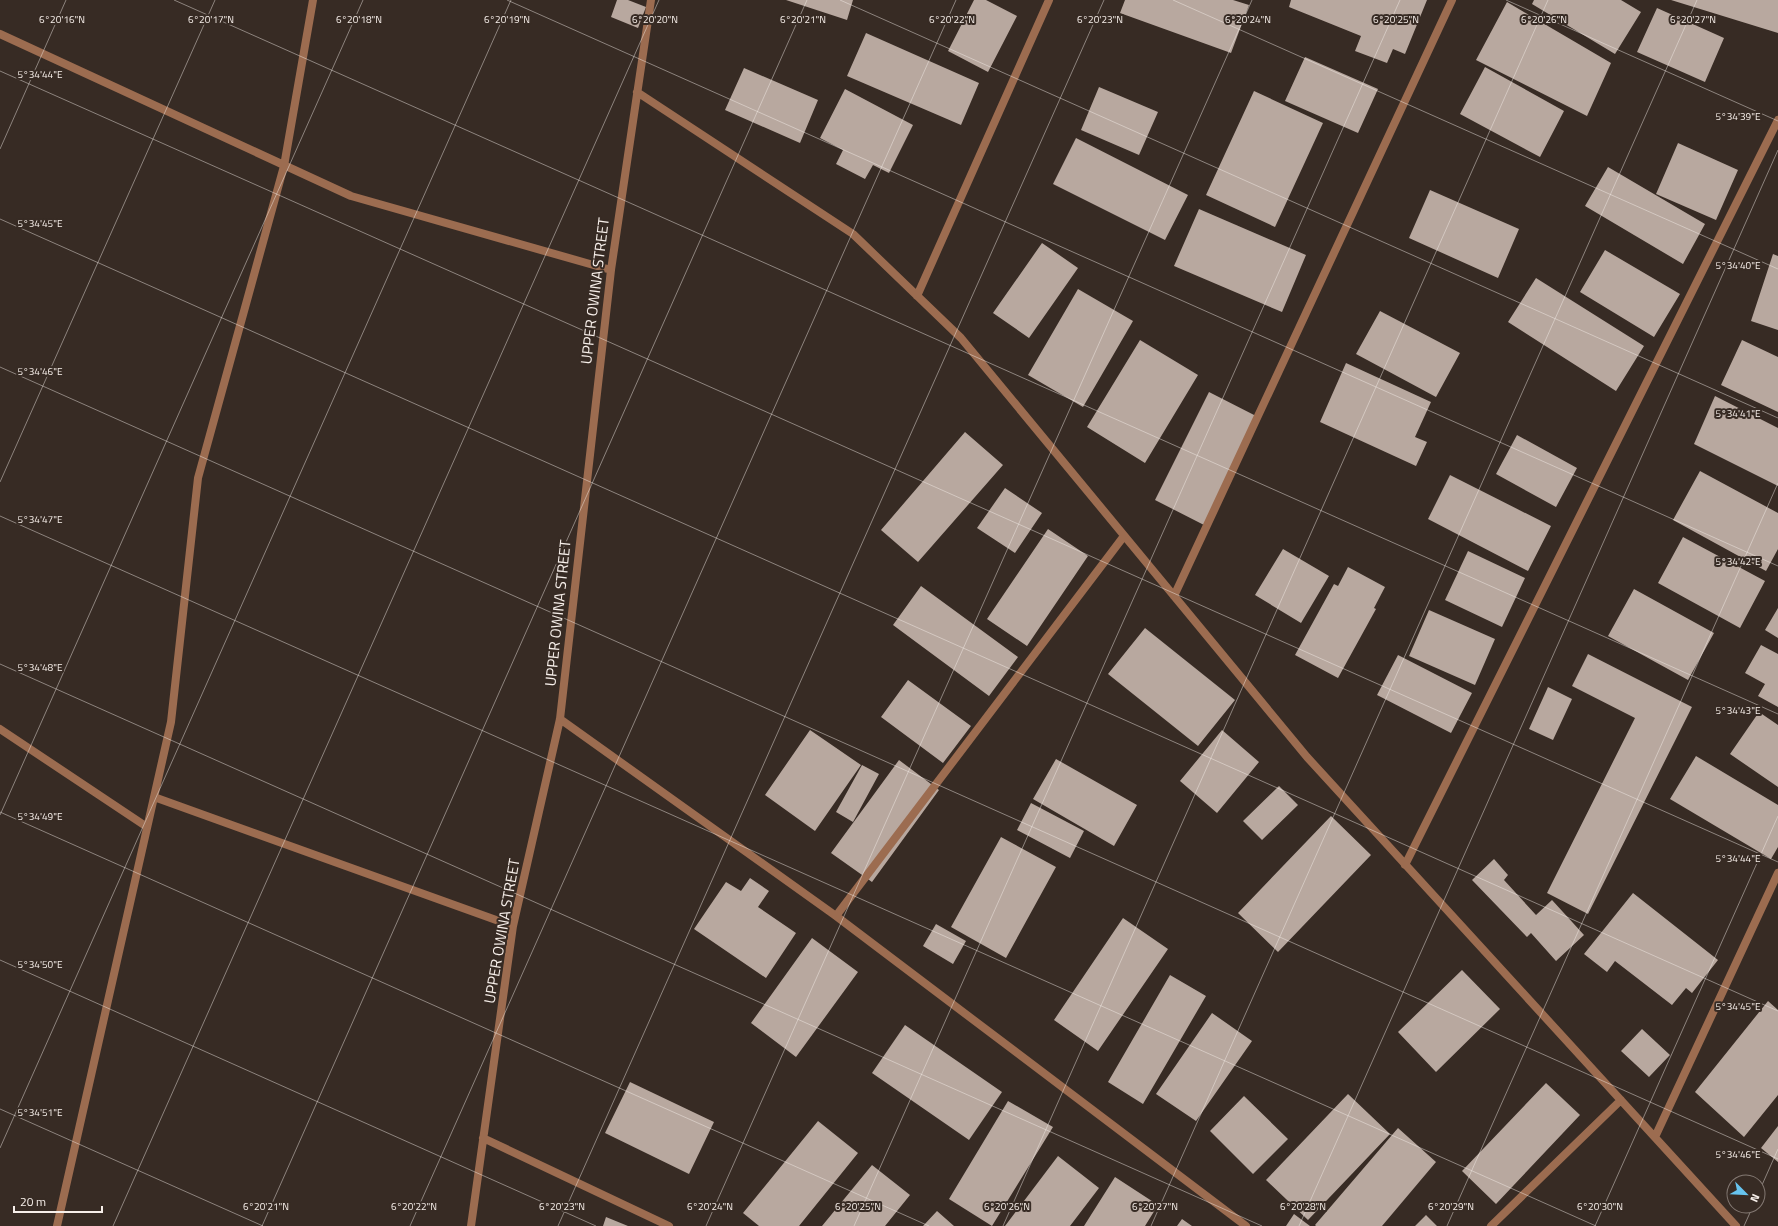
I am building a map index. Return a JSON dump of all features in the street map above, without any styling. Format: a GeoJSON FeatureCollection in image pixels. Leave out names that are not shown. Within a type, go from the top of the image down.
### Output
{"type":"FeatureCollection","features":[{"type":"Feature","properties":{"kind":"street"},"geometry":{"type":"LineString","coordinates":[[57,1226],[171,722],[198,478],[284,166],[313,0]]}},
{"type":"Feature","properties":{"kind":"street","name":"UPPER OWINA STREET"},"geometry":{"type":"LineString","coordinates":[[471,1226],[513,926],[560,719],[611,270],[651,0]]}},
{"type":"Feature","properties":{"kind":"street"},"geometry":{"type":"LineString","coordinates":[[917,296],[1048,0]]}},
{"type":"Feature","properties":{"kind":"street"},"geometry":{"type":"LineString","coordinates":[[1174,596],[1452,0]]}},
{"type":"Feature","properties":{"kind":"street"},"geometry":{"type":"LineString","coordinates":[[0,34],[351,196],[611,270]]}},
{"type":"Feature","properties":{"kind":"street"},"geometry":{"type":"LineString","coordinates":[[638,92],[853,234],[961,338],[1307,757],[1736,1226]]}},
{"type":"Feature","properties":{"kind":"street"},"geometry":{"type":"LineString","coordinates":[[1405,865],[1778,120]]}},
{"type":"Feature","properties":{"kind":"street"},"geometry":{"type":"LineString","coordinates":[[836,916],[1124,536]]}},
{"type":"Feature","properties":{"kind":"street"},"geometry":{"type":"LineString","coordinates":[[560,719],[836,916],[1246,1226]]}},
{"type":"Feature","properties":{"kind":"street"},"geometry":{"type":"LineString","coordinates":[[0,729],[147,827]]}},
{"type":"Feature","properties":{"kind":"street"},"geometry":{"type":"LineString","coordinates":[[154,798],[513,926]]}},
{"type":"Feature","properties":{"kind":"street"},"geometry":{"type":"LineString","coordinates":[[1654,1137],[1778,873]]}},
{"type":"Feature","properties":{"kind":"street"},"geometry":{"type":"LineString","coordinates":[[1491,1226],[1621,1100]]}},
{"type":"Feature","properties":{"kind":"street"},"geometry":{"type":"LineString","coordinates":[[483,1138],[669,1226]]}},
{"type":"Feature","properties":{"kind":"building"},"geometry":{"type":"Polygon","coordinates":[[[617,0],[628,0],[646,7],[638,28],[611,17],[617,0]]]}},
{"type":"Feature","properties":{"kind":"building"},"geometry":{"type":"Polygon","coordinates":[[[786,0],[853,0],[847,20],[786,0]]]}},
{"type":"Feature","properties":{"kind":"building"},"geometry":{"type":"Polygon","coordinates":[[[974,0],[986,0],[1017,16],[988,72],[948,51],[974,0]]]}},
{"type":"Feature","properties":{"kind":"building"},"geometry":{"type":"Polygon","coordinates":[[[1125,0],[1233,0],[1249,5],[1231,53],[1120,13],[1125,0]]]}},
{"type":"Feature","properties":{"kind":"building"},"geometry":{"type":"Polygon","coordinates":[[[1291,0],[1427,0],[1405,54],[1393,49],[1387,63],[1355,51],[1361,36],[1289,7],[1291,0]]]}},
{"type":"Feature","properties":{"kind":"building"},"geometry":{"type":"Polygon","coordinates":[[[1534,0],[1621,0],[1641,12],[1615,54],[1532,4],[1534,0]]]}},
{"type":"Feature","properties":{"kind":"building"},"geometry":{"type":"Polygon","coordinates":[[[1671,0],[1778,0],[1778,33],[1671,0]]]}},
{"type":"Feature","properties":{"kind":"building"},"geometry":{"type":"Polygon","coordinates":[[[1507,2],[1611,63],[1587,116],[1476,60],[1507,2]]]}},
{"type":"Feature","properties":{"kind":"building"},"geometry":{"type":"Polygon","coordinates":[[[1657,8],[1724,38],[1705,82],[1637,52],[1657,8]]]}},
{"type":"Feature","properties":{"kind":"building"},"geometry":{"type":"Polygon","coordinates":[[[866,33],[979,83],[961,125],[847,76],[866,33]]]}},
{"type":"Feature","properties":{"kind":"building"},"geometry":{"type":"Polygon","coordinates":[[[1305,57],[1378,89],[1358,133],[1285,101],[1305,57]]]}},
{"type":"Feature","properties":{"kind":"building"},"geometry":{"type":"Polygon","coordinates":[[[1485,67],[1564,111],[1540,157],[1460,114],[1485,67]]]}},
{"type":"Feature","properties":{"kind":"building"},"geometry":{"type":"Polygon","coordinates":[[[744,68],[818,100],[800,143],[725,110],[744,68]]]}},
{"type":"Feature","properties":{"kind":"building"},"geometry":{"type":"Polygon","coordinates":[[[1099,87],[1158,112],[1139,155],[1081,130],[1099,87]]]}},
{"type":"Feature","properties":{"kind":"building"},"geometry":{"type":"Polygon","coordinates":[[[845,89],[913,125],[889,173],[873,165],[865,179],[836,164],[843,150],[820,138],[845,89]]]}},
{"type":"Feature","properties":{"kind":"building"},"geometry":{"type":"Polygon","coordinates":[[[1254,91],[1323,123],[1275,227],[1206,195],[1254,91]]]}},
{"type":"Feature","properties":{"kind":"building"},"geometry":{"type":"Polygon","coordinates":[[[1076,138],[1188,195],[1165,240],[1053,184],[1076,138]]]}},
{"type":"Feature","properties":{"kind":"building"},"geometry":{"type":"Polygon","coordinates":[[[1678,143],[1738,170],[1716,220],[1656,194],[1678,143]]]}},
{"type":"Feature","properties":{"kind":"building"},"geometry":{"type":"Polygon","coordinates":[[[1608,167],[1705,224],[1683,264],[1585,206],[1608,167]]]}},
{"type":"Feature","properties":{"kind":"building"},"geometry":{"type":"Polygon","coordinates":[[[1430,190],[1519,229],[1498,278],[1409,238],[1430,190]]]}},
{"type":"Feature","properties":{"kind":"building"},"geometry":{"type":"Polygon","coordinates":[[[1199,209],[1306,255],[1282,312],[1174,266],[1199,209]]]}},
{"type":"Feature","properties":{"kind":"building"},"geometry":{"type":"Polygon","coordinates":[[[1042,243],[1078,268],[1029,338],[993,313],[1042,243]]]}},
{"type":"Feature","properties":{"kind":"building"},"geometry":{"type":"Polygon","coordinates":[[[1605,250],[1680,294],[1654,337],[1580,292],[1605,250]]]}},
{"type":"Feature","properties":{"kind":"building"},"geometry":{"type":"Polygon","coordinates":[[[1773,254],[1778,256],[1778,330],[1751,321],[1773,254]]]}},
{"type":"Feature","properties":{"kind":"building"},"geometry":{"type":"Polygon","coordinates":[[[1536,278],[1644,346],[1616,391],[1508,322],[1536,278]]]}},
{"type":"Feature","properties":{"kind":"building"},"geometry":{"type":"Polygon","coordinates":[[[1078,289],[1133,321],[1083,407],[1028,375],[1078,289]]]}},
{"type":"Feature","properties":{"kind":"building"},"geometry":{"type":"Polygon","coordinates":[[[1380,311],[1460,353],[1436,397],[1356,354],[1380,311]]]}},
{"type":"Feature","properties":{"kind":"building"},"geometry":{"type":"Polygon","coordinates":[[[1140,340],[1198,375],[1145,463],[1087,427],[1140,340]]]}},
{"type":"Feature","properties":{"kind":"building"},"geometry":{"type":"Polygon","coordinates":[[[1742,340],[1778,357],[1778,412],[1721,385],[1742,340]]]}},
{"type":"Feature","properties":{"kind":"building"},"geometry":{"type":"Polygon","coordinates":[[[1346,363],[1431,402],[1415,437],[1427,442],[1416,466],[1320,422],[1346,363]]]}},
{"type":"Feature","properties":{"kind":"building"},"geometry":{"type":"Polygon","coordinates":[[[1209,392],[1258,417],[1204,525],[1155,500],[1209,392]]]}},
{"type":"Feature","properties":{"kind":"building"},"geometry":{"type":"Polygon","coordinates":[[[1715,396],[1778,428],[1778,486],[1694,444],[1715,396]]]}},
{"type":"Feature","properties":{"kind":"building"},"geometry":{"type":"Polygon","coordinates":[[[965,432],[1003,465],[918,562],[881,530],[965,432]]]}},
{"type":"Feature","properties":{"kind":"building"},"geometry":{"type":"Polygon","coordinates":[[[1517,435],[1577,468],[1556,507],[1496,474],[1517,435]]]}},
{"type":"Feature","properties":{"kind":"building"},"geometry":{"type":"Polygon","coordinates":[[[1700,471],[1778,513],[1778,549],[1766,571],[1673,520],[1700,471]]]}},
{"type":"Feature","properties":{"kind":"building"},"geometry":{"type":"Polygon","coordinates":[[[1450,475],[1551,526],[1528,571],[1428,519],[1450,475]]]}},
{"type":"Feature","properties":{"kind":"building"},"geometry":{"type":"Polygon","coordinates":[[[1005,488],[1042,513],[1015,553],[977,528],[1005,488]]]}},
{"type":"Feature","properties":{"kind":"building"},"geometry":{"type":"Polygon","coordinates":[[[1048,529],[1088,556],[1027,646],[987,619],[1048,529]]]}},
{"type":"Feature","properties":{"kind":"building"},"geometry":{"type":"Polygon","coordinates":[[[1683,537],[1765,581],[1740,628],[1658,583],[1683,537]]]}},
{"type":"Feature","properties":{"kind":"building"},"geometry":{"type":"Polygon","coordinates":[[[1283,549],[1329,576],[1301,623],[1255,595],[1283,549]]]}},
{"type":"Feature","properties":{"kind":"building"},"geometry":{"type":"Polygon","coordinates":[[[1468,551],[1525,578],[1502,627],[1445,600],[1468,551]]]}},
{"type":"Feature","properties":{"kind":"building"},"geometry":{"type":"Polygon","coordinates":[[[1348,567],[1385,587],[1374,608],[1376,609],[1338,678],[1295,655],[1334,584],[1338,586],[1348,567]]]}},
{"type":"Feature","properties":{"kind":"building"},"geometry":{"type":"Polygon","coordinates":[[[921,586],[1018,657],[989,696],[893,625],[921,586]]]}},
{"type":"Feature","properties":{"kind":"building"},"geometry":{"type":"Polygon","coordinates":[[[1634,589],[1714,633],[1688,680],[1608,636],[1634,589]]]}},
{"type":"Feature","properties":{"kind":"building"},"geometry":{"type":"Polygon","coordinates":[[[1778,608],[1778,638],[1765,630],[1778,608]]]}},
{"type":"Feature","properties":{"kind":"building"},"geometry":{"type":"Polygon","coordinates":[[[1429,610],[1495,639],[1475,685],[1409,656],[1429,610]]]}},
{"type":"Feature","properties":{"kind":"building"},"geometry":{"type":"Polygon","coordinates":[[[1145,628],[1235,700],[1198,746],[1108,674],[1145,628]]]}},
{"type":"Feature","properties":{"kind":"building"},"geometry":{"type":"Polygon","coordinates":[[[1761,645],[1778,654],[1778,707],[1758,696],[1765,684],[1745,673],[1761,645]]]}},
{"type":"Feature","properties":{"kind":"building"},"geometry":{"type":"Polygon","coordinates":[[[1588,654],[1692,707],[1588,914],[1547,893],[1635,718],[1572,686],[1588,654]]]}},
{"type":"Feature","properties":{"kind":"building"},"geometry":{"type":"Polygon","coordinates":[[[1398,655],[1472,693],[1451,733],[1377,695],[1398,655]]]}},
{"type":"Feature","properties":{"kind":"building"},"geometry":{"type":"Polygon","coordinates":[[[908,680],[971,726],[943,763],[881,717],[908,680]]]}},
{"type":"Feature","properties":{"kind":"building"},"geometry":{"type":"Polygon","coordinates":[[[1548,687],[1572,699],[1553,740],[1529,729],[1548,687]]]}},
{"type":"Feature","properties":{"kind":"building"},"geometry":{"type":"Polygon","coordinates":[[[1759,712],[1778,725],[1778,787],[1730,754],[1759,712]]]}},
{"type":"Feature","properties":{"kind":"building"},"geometry":{"type":"Polygon","coordinates":[[[810,730],[861,765],[815,831],[765,795],[810,730]]]}},
{"type":"Feature","properties":{"kind":"building"},"geometry":{"type":"Polygon","coordinates":[[[1222,730],[1259,762],[1217,813],[1180,781],[1222,730]]]}},
{"type":"Feature","properties":{"kind":"building"},"geometry":{"type":"Polygon","coordinates":[[[1696,756],[1778,805],[1778,847],[1771,859],[1670,799],[1696,756]]]}},
{"type":"Feature","properties":{"kind":"building"},"geometry":{"type":"Polygon","coordinates":[[[1056,759],[1137,805],[1114,846],[1033,799],[1056,759]]]}},
{"type":"Feature","properties":{"kind":"building"},"geometry":{"type":"Polygon","coordinates":[[[899,760],[939,790],[872,882],[831,853],[899,760]]]}},
{"type":"Feature","properties":{"kind":"building"},"geometry":{"type":"Polygon","coordinates":[[[862,765],[879,774],[853,822],[836,812],[862,765]]]}},
{"type":"Feature","properties":{"kind":"building"},"geometry":{"type":"Polygon","coordinates":[[[1279,786],[1298,805],[1262,840],[1243,821],[1279,786]]]}},
{"type":"Feature","properties":{"kind":"building"},"geometry":{"type":"Polygon","coordinates":[[[1031,803],[1084,831],[1070,858],[1017,830],[1031,803]]]}},
{"type":"Feature","properties":{"kind":"building"},"geometry":{"type":"Polygon","coordinates":[[[1331,816],[1371,855],[1278,952],[1238,913],[1331,816]]]}},
{"type":"Feature","properties":{"kind":"building"},"geometry":{"type":"Polygon","coordinates":[[[1001,837],[1056,867],[1006,958],[951,927],[1001,837]]]}},
{"type":"Feature","properties":{"kind":"building"},"geometry":{"type":"Polygon","coordinates":[[[1494,859],[1508,875],[1504,880],[1536,915],[1552,900],[1584,935],[1556,961],[1531,933],[1527,937],[1472,880],[1494,859]]]}},
{"type":"Feature","properties":{"kind":"building"},"geometry":{"type":"Polygon","coordinates":[[[750,878],[769,891],[758,907],[796,933],[766,978],[694,929],[726,882],[741,891],[750,878]]]}},
{"type":"Feature","properties":{"kind":"building"},"geometry":{"type":"Polygon","coordinates":[[[1633,893],[1718,960],[1692,993],[1686,988],[1672,1005],[1615,961],[1607,972],[1584,954],[1633,893]]]}},
{"type":"Feature","properties":{"kind":"building"},"geometry":{"type":"Polygon","coordinates":[[[1123,918],[1168,949],[1098,1051],[1054,1020],[1123,918]]]}},
{"type":"Feature","properties":{"kind":"building"},"geometry":{"type":"Polygon","coordinates":[[[936,924],[966,941],[953,964],[923,946],[936,924]]]}},
{"type":"Feature","properties":{"kind":"building"},"geometry":{"type":"Polygon","coordinates":[[[812,938],[858,972],[796,1057],[751,1023],[812,938]]]}},
{"type":"Feature","properties":{"kind":"building"},"geometry":{"type":"Polygon","coordinates":[[[1462,970],[1500,1009],[1436,1072],[1398,1032],[1462,970]]]}},
{"type":"Feature","properties":{"kind":"building"},"geometry":{"type":"Polygon","coordinates":[[[1170,975],[1206,996],[1143,1104],[1108,1082],[1170,975]]]}},
{"type":"Feature","properties":{"kind":"building"},"geometry":{"type":"Polygon","coordinates":[[[1768,1001],[1778,1010],[1778,1095],[1744,1137],[1695,1092],[1768,1001]]]}},
{"type":"Feature","properties":{"kind":"building"},"geometry":{"type":"Polygon","coordinates":[[[1212,1013],[1252,1041],[1196,1121],[1156,1094],[1212,1013]]]}},
{"type":"Feature","properties":{"kind":"building"},"geometry":{"type":"Polygon","coordinates":[[[905,1025],[1002,1092],[969,1140],[872,1073],[905,1025]]]}},
{"type":"Feature","properties":{"kind":"building"},"geometry":{"type":"Polygon","coordinates":[[[1642,1029],[1670,1055],[1649,1077],[1621,1051],[1642,1029]]]}},
{"type":"Feature","properties":{"kind":"building"},"geometry":{"type":"Polygon","coordinates":[[[630,1082],[714,1122],[689,1174],[605,1133],[630,1082]]]}},
{"type":"Feature","properties":{"kind":"building"},"geometry":{"type":"Polygon","coordinates":[[[1546,1083],[1580,1115],[1496,1204],[1462,1171],[1546,1083]]]}},
{"type":"Feature","properties":{"kind":"building"},"geometry":{"type":"Polygon","coordinates":[[[1348,1094],[1390,1134],[1308,1220],[1266,1180],[1348,1094]]]}},
{"type":"Feature","properties":{"kind":"building"},"geometry":{"type":"Polygon","coordinates":[[[1244,1096],[1288,1139],[1253,1174],[1210,1131],[1244,1096]]]}},
{"type":"Feature","properties":{"kind":"building"},"geometry":{"type":"Polygon","coordinates":[[[1008,1101],[1053,1127],[992,1226],[949,1199],[1008,1101]]]}},
{"type":"Feature","properties":{"kind":"building"},"geometry":{"type":"Polygon","coordinates":[[[818,1121],[858,1153],[799,1226],[759,1226],[743,1213],[818,1121]]]}},
{"type":"Feature","properties":{"kind":"building"},"geometry":{"type":"Polygon","coordinates":[[[1778,1126],[1778,1162],[1761,1148],[1778,1126]]]}},
{"type":"Feature","properties":{"kind":"building"},"geometry":{"type":"Polygon","coordinates":[[[1398,1128],[1436,1162],[1382,1226],[1316,1226],[1315,1225],[1398,1128]]]}},
{"type":"Feature","properties":{"kind":"building"},"geometry":{"type":"Polygon","coordinates":[[[1058,1156],[1099,1188],[1070,1226],[1005,1226],[1058,1156]]]}},
{"type":"Feature","properties":{"kind":"building"},"geometry":{"type":"Polygon","coordinates":[[[872,1165],[910,1195],[885,1226],[822,1226],[872,1165]]]}},
{"type":"Feature","properties":{"kind":"building"},"geometry":{"type":"Polygon","coordinates":[[[1115,1177],[1158,1205],[1145,1226],[1084,1226],[1115,1177]]]}},
{"type":"Feature","properties":{"kind":"building"},"geometry":{"type":"Polygon","coordinates":[[[937,1211],[954,1226],[923,1226],[937,1211]]]}},
{"type":"Feature","properties":{"kind":"building"},"geometry":{"type":"Polygon","coordinates":[[[1294,1214],[1310,1226],[1286,1226],[1294,1214]]]}},
{"type":"Feature","properties":{"kind":"building"},"geometry":{"type":"Polygon","coordinates":[[[1426,1215],[1437,1226],[1415,1226],[1426,1215]]]}},
{"type":"Feature","properties":{"kind":"building"},"geometry":{"type":"Polygon","coordinates":[[[606,1217],[628,1226],[603,1226],[606,1217]]]}},
{"type":"Feature","properties":{"kind":"building"},"geometry":{"type":"Polygon","coordinates":[[[1182,1219],[1192,1226],[1177,1226],[1182,1219]]]}}]}
